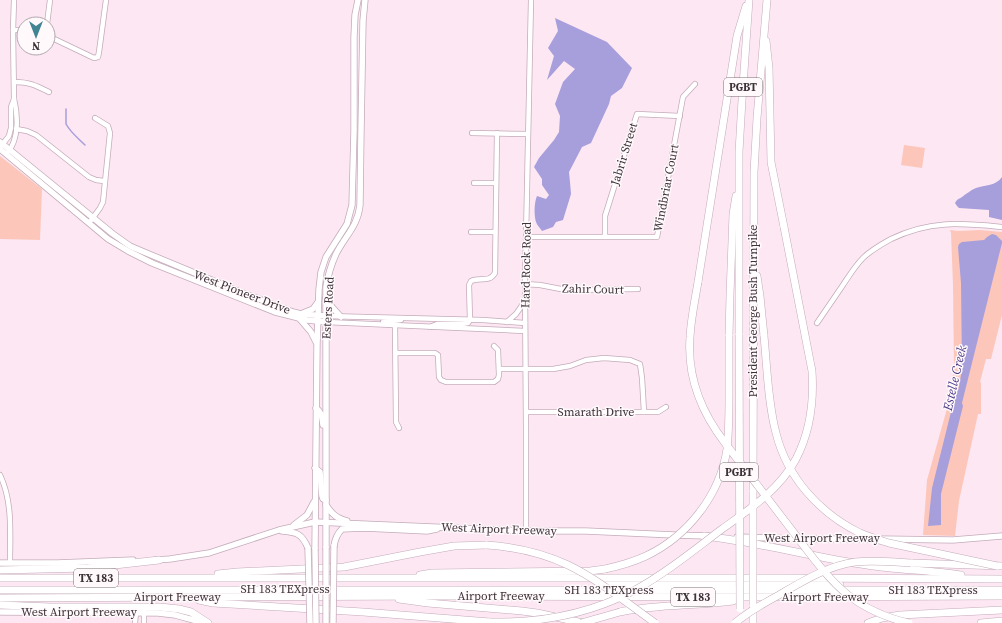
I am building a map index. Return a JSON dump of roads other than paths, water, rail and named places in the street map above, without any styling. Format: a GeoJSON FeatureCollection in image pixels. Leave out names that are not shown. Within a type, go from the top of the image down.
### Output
{"type":"FeatureCollection","features":[{"type":"Feature","properties":{"kind":"highway","name":"President George Bush Turnpike"},"geometry":{"type":"LineString","coordinates":[[740,623],[739,174],[740,131],[749,0]]}},
{"type":"Feature","properties":{"kind":"highway"},"geometry":{"type":"LineString","coordinates":[[749,0],[737,36],[690,336],[690,360],[693,380],[702,408],[711,423],[747,473],[835,583],[849,596],[870,609],[883,615],[909,623]]}},
{"type":"Feature","properties":{"kind":"highway","name":"President George Bush Turnpike"},"geometry":{"type":"LineString","coordinates":[[753,623],[754,161],[767,0]]}},
{"type":"Feature","properties":{"kind":"highway"},"geometry":{"type":"LineString","coordinates":[[183,597],[213,603],[363,612],[507,623],[562,616],[594,608],[635,590],[661,574],[771,492],[783,479],[796,459],[805,437],[811,413],[813,392],[811,367],[771,162],[769,68],[764,25]]}},
{"type":"Feature","properties":{"kind":"highway"},"geometry":{"type":"LineString","coordinates":[[397,579],[432,573],[590,571],[620,566],[646,556],[677,537],[698,515],[712,494],[723,467],[727,450],[729,432],[729,336],[733,214],[739,174]]}},
{"type":"Feature","properties":{"kind":"highway"},"geometry":{"type":"LineString","coordinates":[[753,254],[760,296],[771,407],[776,433],[795,476],[806,491],[819,505],[838,520],[872,538],[889,543],[1000,566]]}},
{"type":"Feature","properties":{"kind":"highway"},"geometry":{"type":"LineString","coordinates":[[704,536],[753,543],[867,565],[943,572],[979,579]]}},
{"type":"Feature","properties":{"kind":"highway"},"geometry":{"type":"LineString","coordinates":[[191,578],[237,572],[344,567],[465,545],[508,547],[543,555],[568,565],[611,591],[655,623]]}},
{"type":"Feature","properties":{"kind":"highway"},"geometry":{"type":"LineString","coordinates":[[0,570],[88,568],[159,560]]}},
{"type":"Feature","properties":{"kind":"highway"},"geometry":{"type":"LineString","coordinates":[[735,623],[747,614],[815,575],[832,568],[856,562],[1000,566]]}},
{"type":"Feature","properties":{"kind":"highway","name":"Airport Freeway"},"geometry":{"type":"LineString","coordinates":[[0,578],[1002,579]]}},
{"type":"Feature","properties":{"kind":"highway","name":"SH 183 TEXpress"},"geometry":{"type":"LineString","coordinates":[[0,586],[1002,586]]}},
{"type":"Feature","properties":{"kind":"highway","name":"SH 183 TEXpress"},"geometry":{"type":"LineString","coordinates":[[0,590],[1002,590]]}},
{"type":"Feature","properties":{"kind":"highway"},"geometry":{"type":"LineString","coordinates":[[383,596],[409,601],[537,613],[582,623],[620,612],[648,607],[714,603],[761,597]]}},
{"type":"Feature","properties":{"kind":"highway","name":"Airport Freeway"},"geometry":{"type":"LineString","coordinates":[[0,598],[383,596],[1002,596]]}},
{"type":"Feature","properties":{"kind":"highway"},"geometry":{"type":"LineString","coordinates":[[0,605],[50,607],[160,607],[191,612],[206,623]]}},
{"type":"Feature","properties":{"kind":"highway"},"geometry":{"type":"LineString","coordinates":[[868,623],[882,618],[900,615],[1002,610]]}},
{"type":"Feature","properties":{"kind":"highway"},"geometry":{"type":"LineString","coordinates":[[980,623],[1002,621]]}},
{"type":"Feature","properties":{"kind":"main road","name":"Esters Road"},"geometry":{"type":"LineString","coordinates":[[316,623],[315,468],[319,300],[321,272],[326,257],[347,224],[352,205],[354,36],[355,16],[358,0]]}},
{"type":"Feature","properties":{"kind":"main road","name":"Esters Road"},"geometry":{"type":"LineString","coordinates":[[326,623],[326,298],[330,267],[336,254],[357,221],[359,214],[363,21],[365,0]]}},
{"type":"Feature","properties":{"kind":"main road"},"geometry":{"type":"LineString","coordinates":[[354,120],[361,120]]}},
{"type":"Feature","properties":{"kind":"main road","name":"West Pioneer Drive"},"geometry":{"type":"LineString","coordinates":[[1,146],[108,239],[128,251],[152,263],[275,312],[326,319]]}},
{"type":"Feature","properties":{"kind":"main road","name":"West Pioneer Drive"},"geometry":{"type":"LineString","coordinates":[[8,152],[130,246],[300,316]]}},
{"type":"Feature","properties":{"kind":"main road"},"geometry":{"type":"LineString","coordinates":[[353,187],[360,187]]}},
{"type":"Feature","properties":{"kind":"main road"},"geometry":{"type":"LineString","coordinates":[[326,298],[341,316]]}},
{"type":"Feature","properties":{"kind":"main road"},"geometry":{"type":"LineString","coordinates":[[317,344],[300,316],[313,309],[319,300]]}},
{"type":"Feature","properties":{"kind":"main road"},"geometry":{"type":"LineString","coordinates":[[316,408],[326,408]]}},
{"type":"Feature","properties":{"kind":"main road"},"geometry":{"type":"LineString","coordinates":[[316,408],[320,410],[326,435]]}},
{"type":"Feature","properties":{"kind":"main road"},"geometry":{"type":"LineString","coordinates":[[315,468],[326,468]]}},
{"type":"Feature","properties":{"kind":"main road"},"geometry":{"type":"LineString","coordinates":[[315,468],[320,472],[322,496],[331,513],[337,517],[355,523]]}},
{"type":"Feature","properties":{"kind":"main road"},"geometry":{"type":"LineString","coordinates":[[292,527],[307,515],[316,500]]}},
{"type":"Feature","properties":{"kind":"main road","name":"West Airport Freeway"},"geometry":{"type":"LineString","coordinates":[[0,563],[159,560],[209,553],[279,530],[315,522],[526,531],[586,531],[801,539],[953,540],[1002,536]]}},
{"type":"Feature","properties":{"kind":"main road"},"geometry":{"type":"LineString","coordinates":[[333,623],[334,546],[335,539],[342,528],[427,531],[444,527]]}},
{"type":"Feature","properties":{"kind":"main road"},"geometry":{"type":"LineString","coordinates":[[279,530],[293,532],[300,535],[305,540],[308,548],[310,623]]}},
{"type":"Feature","properties":{"kind":"main road","name":"West Airport Freeway"},"geometry":{"type":"LineString","coordinates":[[0,612],[144,612],[172,614],[206,623]]}},
{"type":"Feature","properties":{"kind":"street"},"geometry":{"type":"LineString","coordinates":[[8,152],[16,139],[13,30],[14,0]]}},
{"type":"Feature","properties":{"kind":"street"},"geometry":{"type":"LineString","coordinates":[[48,16],[50,0]]}},
{"type":"Feature","properties":{"kind":"street"},"geometry":{"type":"LineString","coordinates":[[56,40],[94,58],[98,57],[106,0]]}},
{"type":"Feature","properties":{"kind":"street","name":"Hard Rock Road"},"geometry":{"type":"LineString","coordinates":[[526,531],[525,284],[531,0]]}},
{"type":"Feature","properties":{"kind":"street"},"geometry":{"type":"LineString","coordinates":[[14,82],[24,82],[49,92]]}},
{"type":"Feature","properties":{"kind":"street","name":"Windbriar Court"},"geometry":{"type":"LineString","coordinates":[[526,237],[658,237],[683,97],[695,84]]}},
{"type":"Feature","properties":{"kind":"street"},"geometry":{"type":"LineString","coordinates":[[1,146],[9,136],[11,128],[11,107],[14,99]]}},
{"type":"Feature","properties":{"kind":"street","name":"Jabrir Street"},"geometry":{"type":"LineString","coordinates":[[605,237],[605,216],[636,114],[680,116]]}},
{"type":"Feature","properties":{"kind":"street"},"geometry":{"type":"LineString","coordinates":[[89,223],[102,205],[110,133],[108,126],[95,118]]}},
{"type":"Feature","properties":{"kind":"street"},"geometry":{"type":"LineString","coordinates":[[16,129],[28,131],[36,135],[89,177],[104,182]]}},
{"type":"Feature","properties":{"kind":"street"},"geometry":{"type":"LineString","coordinates":[[472,133],[528,134]]}},
{"type":"Feature","properties":{"kind":"street"},"geometry":{"type":"LineString","coordinates":[[430,327],[437,324],[468,323],[470,320],[469,286],[471,281],[476,279],[488,279],[495,273],[498,133]]}},
{"type":"Feature","properties":{"kind":"street"},"geometry":{"type":"LineString","coordinates":[[474,183],[496,183]]}},
{"type":"Feature","properties":{"kind":"street"},"geometry":{"type":"LineString","coordinates":[[817,323],[860,262],[881,245],[906,232],[935,224],[964,224],[1002,227]]}},
{"type":"Feature","properties":{"kind":"street"},"geometry":{"type":"LineString","coordinates":[[471,232],[495,232]]}},
{"type":"Feature","properties":{"kind":"street","name":"Zahir Court"},"geometry":{"type":"LineString","coordinates":[[525,284],[540,284],[566,290],[638,289]]}},
{"type":"Feature","properties":{"kind":"street"},"geometry":{"type":"LineString","coordinates":[[507,322],[516,314],[525,301]]}},
{"type":"Feature","properties":{"kind":"street","name":"West Pioneer Drive"},"geometry":{"type":"LineString","coordinates":[[326,319],[341,316],[525,323]]}},
{"type":"Feature","properties":{"kind":"street"},"geometry":{"type":"LineString","coordinates":[[378,324],[404,320],[406,318]]}},
{"type":"Feature","properties":{"kind":"street","name":"West Pioneer Drive"},"geometry":{"type":"LineString","coordinates":[[326,319],[430,327],[525,330]]}},
{"type":"Feature","properties":{"kind":"street"},"geometry":{"type":"LineString","coordinates":[[395,325],[396,422],[399,428]]}},
{"type":"Feature","properties":{"kind":"street"},"geometry":{"type":"LineString","coordinates":[[396,353],[435,353],[438,355],[439,377],[441,380],[446,382],[494,382],[499,378],[498,350],[494,346]]}},
{"type":"Feature","properties":{"kind":"street"},"geometry":{"type":"LineString","coordinates":[[499,369],[553,369],[570,366],[586,360],[604,358],[630,360],[640,364],[644,412]]}},
{"type":"Feature","properties":{"kind":"street","name":"Smarath Drive"},"geometry":{"type":"LineString","coordinates":[[526,412],[658,412],[666,407]]}},
{"type":"Feature","properties":{"kind":"street"},"geometry":{"type":"LineString","coordinates":[[0,475],[6,489],[9,506],[10,563]]}},
{"type":"Feature","properties":{"kind":"street"},"geometry":{"type":"LineString","coordinates":[[136,612],[136,623]]}},
{"type":"Feature","properties":{"kind":"street"},"geometry":{"type":"LineString","coordinates":[[144,612],[144,623]]}},
{"type":"Feature","properties":{"kind":"waterway"},"geometry":{"type":"LineString","coordinates":[[66,109],[66,124],[72,133],[85,145]]}},
{"type":"Feature","properties":{"kind":"water label","name":"Estelle Creek"},"geometry":{"type":"Point","coordinates":[954,378]}}]}
